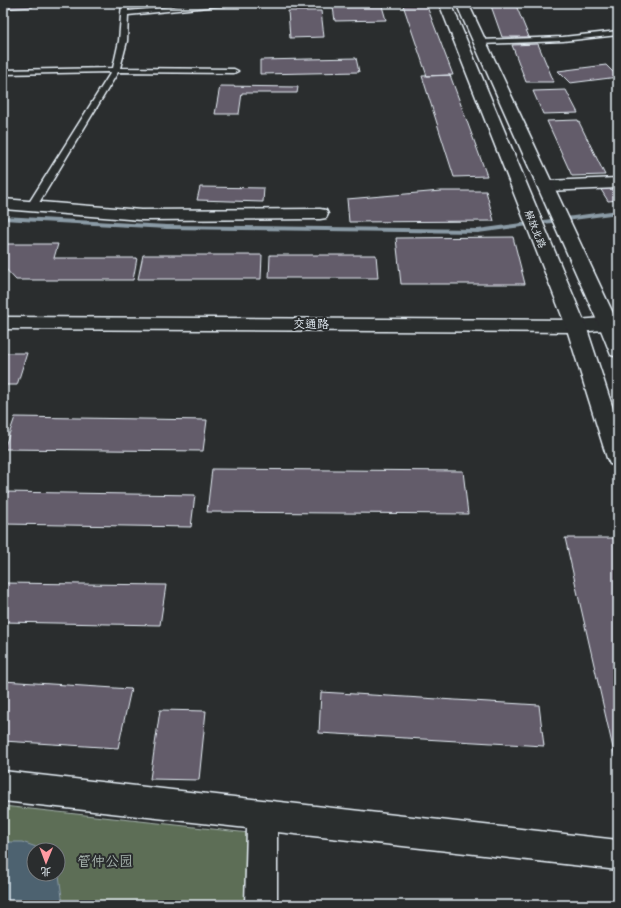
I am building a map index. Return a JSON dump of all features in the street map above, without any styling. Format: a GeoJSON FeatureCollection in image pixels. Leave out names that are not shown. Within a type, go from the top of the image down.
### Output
{"type":"FeatureCollection","features":[{"type":"Feature","properties":{"kind":"main road","name":"解放北路"},"geometry":{"type":"LineString","coordinates":[[445,3],[576,326],[618,458]]}},
{"type":"Feature","properties":{"kind":"main road"},"geometry":{"type":"LineString","coordinates":[[462,3],[546,186],[613,324],[618,350]]}},
{"type":"Feature","properties":{"kind":"main road"},"geometry":{"type":"LineString","coordinates":[[546,186],[618,183]]}},
{"type":"Feature","properties":{"kind":"main road"},"geometry":{"type":"LineString","coordinates":[[3,204],[141,215],[320,214]]}},
{"type":"Feature","properties":{"kind":"main road","name":"交通路"},"geometry":{"type":"LineString","coordinates":[[3,323],[576,326],[613,324]]}},
{"type":"Feature","properties":{"kind":"main road"},"geometry":{"type":"LineString","coordinates":[[3,786],[618,854]]}},
{"type":"Feature","properties":{"kind":"main road"},"geometry":{"type":"LineString","coordinates":[[261,905],[262,815]]}},
{"type":"Feature","properties":{"kind":"lane"},"geometry":{"type":"LineString","coordinates":[[32,206],[116,70],[123,41],[125,3]]}},
{"type":"Feature","properties":{"kind":"lane"},"geometry":{"type":"LineString","coordinates":[[125,13],[218,4],[261,3]]}},
{"type":"Feature","properties":{"kind":"lane"},"geometry":{"type":"LineString","coordinates":[[480,42],[563,39],[618,33]]}},
{"type":"Feature","properties":{"kind":"lane"},"geometry":{"type":"LineString","coordinates":[[3,72],[116,70],[234,71]]}},
{"type":"Feature","properties":{"kind":"green space","name":"管仲公园"},"geometry":{"type":"Polygon","coordinates":[[[3,806],[249,833],[244,905],[3,905],[3,806]]]}},
{"type":"Feature","properties":{"kind":"water"},"geometry":{"type":"Polygon","coordinates":[[[3,842],[22,842],[26,843],[26,882],[60,882],[63,905],[3,905],[3,842]]]}},
{"type":"Feature","properties":{"kind":"building"},"geometry":{"type":"Polygon","coordinates":[[[3,3],[33,3],[33,7],[3,9],[3,3]]]}},
{"type":"Feature","properties":{"kind":"building"},"geometry":{"type":"Polygon","coordinates":[[[490,3],[515,3],[529,37],[502,37],[490,3]]]}},
{"type":"Feature","properties":{"kind":"building"},"geometry":{"type":"Polygon","coordinates":[[[426,4],[453,75],[427,76],[403,5],[426,4]]]}},
{"type":"Feature","properties":{"kind":"building"},"geometry":{"type":"Polygon","coordinates":[[[382,6],[386,20],[335,21],[333,7],[382,6]]]}},
{"type":"Feature","properties":{"kind":"building"},"geometry":{"type":"Polygon","coordinates":[[[288,11],[321,11],[324,37],[290,38],[288,11]]]}},
{"type":"Feature","properties":{"kind":"building"},"geometry":{"type":"Polygon","coordinates":[[[538,44],[554,82],[526,82],[512,45],[538,44]]]}},
{"type":"Feature","properties":{"kind":"building"},"geometry":{"type":"Polygon","coordinates":[[[356,58],[359,72],[260,74],[260,60],[356,58]]]}},
{"type":"Feature","properties":{"kind":"building"},"geometry":{"type":"Polygon","coordinates":[[[606,65],[618,77],[570,83],[558,71],[606,65]]]}},
{"type":"Feature","properties":{"kind":"building"},"geometry":{"type":"Polygon","coordinates":[[[450,75],[487,176],[454,177],[422,76],[450,75]]]}},
{"type":"Feature","properties":{"kind":"building"},"geometry":{"type":"Polygon","coordinates":[[[220,86],[298,87],[297,93],[242,93],[239,114],[215,114],[220,86]]]}},
{"type":"Feature","properties":{"kind":"building"},"geometry":{"type":"Polygon","coordinates":[[[566,90],[578,113],[543,114],[533,91],[566,90]]]}},
{"type":"Feature","properties":{"kind":"building"},"geometry":{"type":"Polygon","coordinates":[[[578,120],[605,175],[572,176],[547,121],[578,120]]]}},
{"type":"Feature","properties":{"kind":"building"},"geometry":{"type":"Polygon","coordinates":[[[200,187],[264,188],[263,202],[197,200],[200,187]]]}},
{"type":"Feature","properties":{"kind":"building"},"geometry":{"type":"Polygon","coordinates":[[[618,187],[618,200],[608,201],[600,188],[618,187]]]}},
{"type":"Feature","properties":{"kind":"building"},"geometry":{"type":"Polygon","coordinates":[[[441,191],[486,191],[494,221],[349,222],[347,199],[441,191]]]}},
{"type":"Feature","properties":{"kind":"building"},"geometry":{"type":"Polygon","coordinates":[[[513,237],[525,284],[401,284],[396,238],[513,237]]]}},
{"type":"Feature","properties":{"kind":"building"},"geometry":{"type":"Polygon","coordinates":[[[3,244],[58,244],[54,258],[137,258],[133,280],[16,280],[3,266],[3,244]]]}},
{"type":"Feature","properties":{"kind":"building"},"geometry":{"type":"Polygon","coordinates":[[[143,255],[262,255],[261,279],[138,279],[143,255]]]}},
{"type":"Feature","properties":{"kind":"building"},"geometry":{"type":"Polygon","coordinates":[[[270,255],[376,255],[378,278],[269,278],[270,255]]]}},
{"type":"Feature","properties":{"kind":"building"},"geometry":{"type":"Polygon","coordinates":[[[3,353],[27,353],[17,385],[3,385],[3,353]]]}},
{"type":"Feature","properties":{"kind":"building"},"geometry":{"type":"Polygon","coordinates":[[[15,417],[207,420],[203,451],[4,449],[15,417]]]}},
{"type":"Feature","properties":{"kind":"building"},"geometry":{"type":"Polygon","coordinates":[[[212,469],[463,471],[468,514],[207,512],[212,469]]]}},
{"type":"Feature","properties":{"kind":"building"},"geometry":{"type":"Polygon","coordinates":[[[3,492],[195,495],[191,527],[3,524],[3,492]]]}},
{"type":"Feature","properties":{"kind":"building"},"geometry":{"type":"Polygon","coordinates":[[[565,538],[614,538],[618,553],[618,757],[615,757],[565,538]]]}},
{"type":"Feature","properties":{"kind":"building"},"geometry":{"type":"Polygon","coordinates":[[[3,583],[166,585],[160,625],[3,622],[3,583]]]}},
{"type":"Feature","properties":{"kind":"building"},"geometry":{"type":"Polygon","coordinates":[[[3,681],[131,689],[118,748],[3,741],[3,681]]]}},
{"type":"Feature","properties":{"kind":"building"},"geometry":{"type":"Polygon","coordinates":[[[321,692],[539,705],[544,746],[319,733],[321,692]]]}},
{"type":"Feature","properties":{"kind":"building"},"geometry":{"type":"Polygon","coordinates":[[[160,710],[206,711],[199,780],[150,779],[160,710]]]}},
{"type":"Feature","properties":{"kind":"waterway"},"geometry":{"type":"LineString","coordinates":[[3,218],[167,227],[478,231],[618,212]]}}]}
